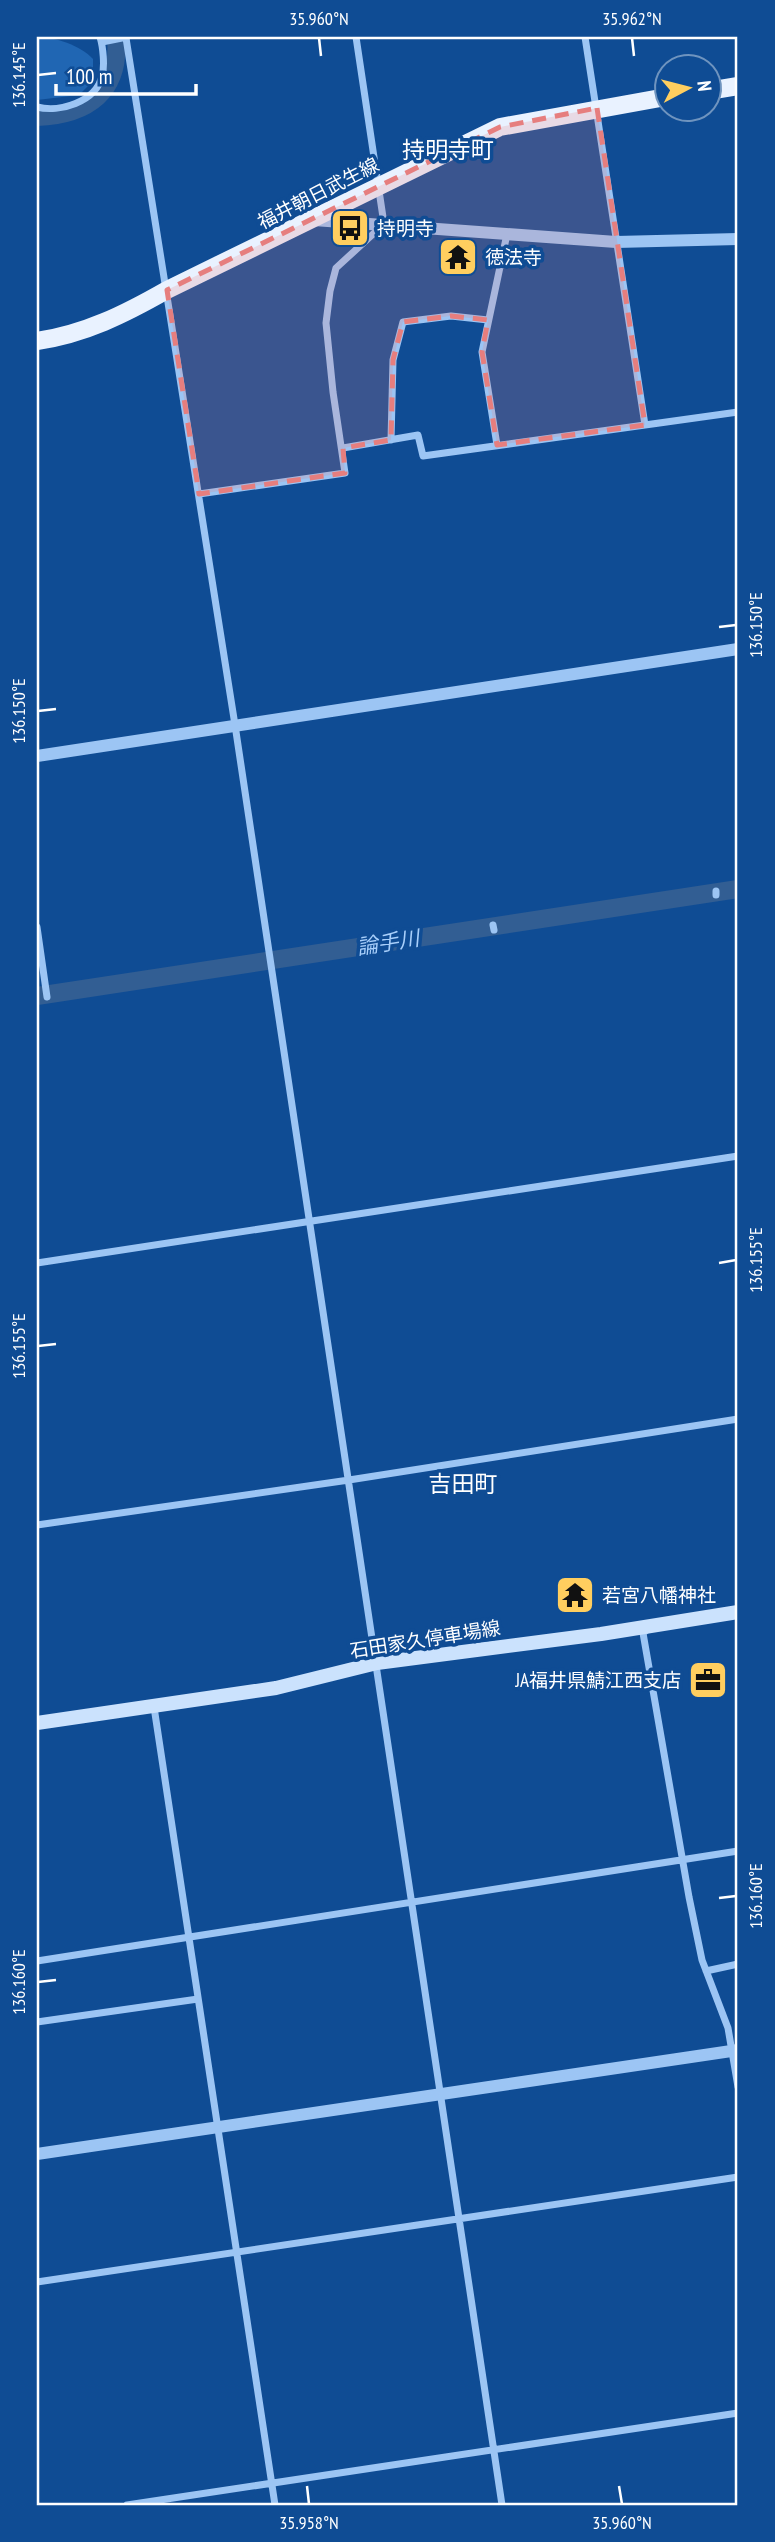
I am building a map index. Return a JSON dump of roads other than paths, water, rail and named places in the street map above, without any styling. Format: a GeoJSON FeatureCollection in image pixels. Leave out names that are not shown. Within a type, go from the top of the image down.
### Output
{"type":"FeatureCollection","features":[{"type":"Feature","properties":{"kind":"main road","name":"福井朝日武生線"},"geometry":{"type":"LineString","coordinates":[[37,341],[83,331],[105,323],[167,290],[314,220],[378,185],[500,127],[652,99]]}},
{"type":"Feature","properties":{"kind":"main road","name":"石田家久停車場線"},"geometry":{"type":"LineString","coordinates":[[37,1723],[276,1688],[377,1663],[651,1627],[738,1612]]}},
{"type":"Feature","properties":{"kind":"street"},"geometry":{"type":"LineString","coordinates":[[37,107],[60,109],[84,99],[93,92],[102,76],[103,39],[127,37],[235,725],[502,2505]]}},
{"type":"Feature","properties":{"kind":"street"},"geometry":{"type":"LineString","coordinates":[[356,37],[384,224]]}},
{"type":"Feature","properties":{"kind":"street"},"geometry":{"type":"LineString","coordinates":[[585,37],[645,425]]}},
{"type":"Feature","properties":{"kind":"street"},"geometry":{"type":"LineString","coordinates":[[314,220],[616,242],[738,239]]}},
{"type":"Feature","properties":{"kind":"street"},"geometry":{"type":"LineString","coordinates":[[199,494],[345,472],[326,323],[330,291],[336,268],[384,224]]}},
{"type":"Feature","properties":{"kind":"street"},"geometry":{"type":"LineString","coordinates":[[497,445],[482,352],[507,234]]}},
{"type":"Feature","properties":{"kind":"street"},"geometry":{"type":"LineString","coordinates":[[391,440],[393,359],[403,322],[451,316],[488,320]]}},
{"type":"Feature","properties":{"kind":"street"},"geometry":{"type":"LineString","coordinates":[[343,448],[418,435],[423,456],[738,411]]}},
{"type":"Feature","properties":{"kind":"street"},"geometry":{"type":"LineString","coordinates":[[37,755],[738,649]]}},
{"type":"Feature","properties":{"kind":"street"},"geometry":{"type":"LineString","coordinates":[[37,927],[47,995]]}},
{"type":"Feature","properties":{"kind":"street"},"geometry":{"type":"LineString","coordinates":[[37,1263],[738,1156]]}},
{"type":"Feature","properties":{"kind":"street"},"geometry":{"type":"LineString","coordinates":[[37,1525],[349,1480],[738,1419]]}},
{"type":"Feature","properties":{"kind":"street"},"geometry":{"type":"LineString","coordinates":[[651,1627],[643,1633],[689,1897],[706,1970],[735,2050],[738,2087]]}},
{"type":"Feature","properties":{"kind":"street"},"geometry":{"type":"LineString","coordinates":[[154,1707],[275,2505]]}},
{"type":"Feature","properties":{"kind":"street"},"geometry":{"type":"LineString","coordinates":[[37,1961],[738,1851]]}},
{"type":"Feature","properties":{"kind":"street"},"geometry":{"type":"LineString","coordinates":[[706,1970],[738,1964]]}},
{"type":"Feature","properties":{"kind":"street"},"geometry":{"type":"LineString","coordinates":[[37,2022],[198,1999]]}},
{"type":"Feature","properties":{"kind":"street"},"geometry":{"type":"LineString","coordinates":[[37,2154],[735,2050]]}},
{"type":"Feature","properties":{"kind":"street"},"geometry":{"type":"LineString","coordinates":[[37,2282],[738,2177]]}},
{"type":"Feature","properties":{"kind":"street"},"geometry":{"type":"LineString","coordinates":[[127,2505],[738,2413]]}},
{"type":"Feature","properties":{"kind":"waterway"},"geometry":{"type":"LineString","coordinates":[[37,117],[72,111],[98,97],[113,72],[116,37]]}},
{"type":"Feature","properties":{"kind":"waterway","name":"論手川"},"geometry":{"type":"LineString","coordinates":[[37,996],[738,889]]}},
{"type":"Feature","properties":{"kind":"place","name":"持明寺"},"geometry":{"type":"Point","coordinates":[350,228]}},
{"type":"Feature","properties":{"kind":"place","name":"徳法寺"},"geometry":{"type":"Point","coordinates":[458,257]}},
{"type":"Feature","properties":{"kind":"place","name":"若宮八幡神社"},"geometry":{"type":"Point","coordinates":[575,1595]}},
{"type":"Feature","properties":{"kind":"place","name":"JA福井県鯖江西支店"},"geometry":{"type":"Point","coordinates":[708,1680]}},
{"type":"Feature","properties":{"kind":"district","name":"持明寺町"},"geometry":{"type":"Point","coordinates":[448,150]}},
{"type":"Feature","properties":{"kind":"district","name":"吉田町"},"geometry":{"type":"Point","coordinates":[463,1484]}}]}
